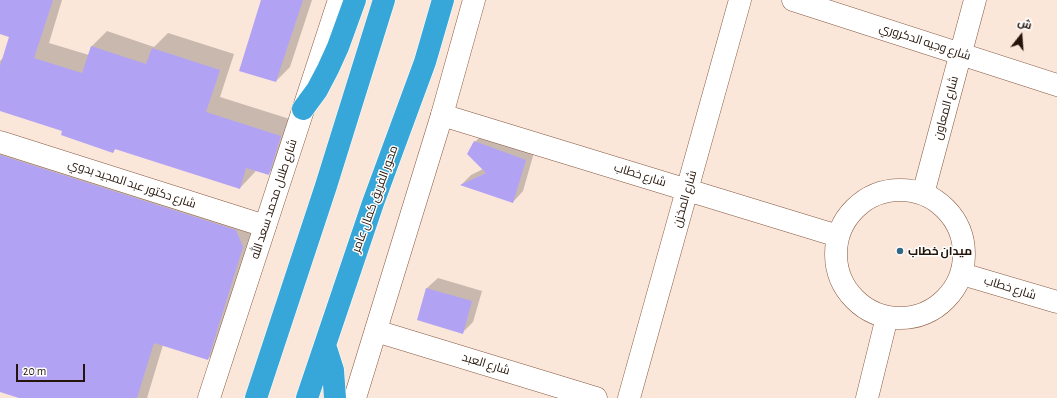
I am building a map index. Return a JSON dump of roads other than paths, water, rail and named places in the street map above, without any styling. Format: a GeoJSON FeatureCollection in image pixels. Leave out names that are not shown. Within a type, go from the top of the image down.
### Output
{"type":"FeatureCollection","features":[{"type":"Feature","properties":{"kind":"highway"},"geometry":{"type":"LineString","coordinates":[[303,109],[317,90],[328,69],[338,48],[355,0]]}},
{"type":"Feature","properties":{"kind":"highway"},"geometry":{"type":"LineString","coordinates":[[256,398],[326,186],[384,0]]}},
{"type":"Feature","properties":{"kind":"highway","name":"محور الفريق كمال عامر"},"geometry":{"type":"LineString","coordinates":[[307,398],[373,203],[425,62],[443,0]]}},
{"type":"Feature","properties":{"kind":"highway"},"geometry":{"type":"LineString","coordinates":[[325,345],[333,370],[335,398]]}},
{"type":"Feature","properties":{"kind":"street","name":"شارع طلال محمد سعد الله"},"geometry":{"type":"LineString","coordinates":[[209,398],[339,0]]}},
{"type":"Feature","properties":{"kind":"street"},"geometry":{"type":"LineString","coordinates":[[355,398],[442,115],[474,0]]}},
{"type":"Feature","properties":{"kind":"street","name":"شارع المخزن"},"geometry":{"type":"LineString","coordinates":[[629,398],[740,0]]}},
{"type":"Feature","properties":{"kind":"street","name":"شارع وجيه الدكروري"},"geometry":{"type":"LineString","coordinates":[[793,0],[1057,85]]}},
{"type":"Feature","properties":{"kind":"street","name":"شارع المعاون"},"geometry":{"type":"LineString","coordinates":[[923,194],[975,0]]}},
{"type":"Feature","properties":{"kind":"street","name":"شارع خطاب"},"geometry":{"type":"LineString","coordinates":[[442,115],[838,236]]}},
{"type":"Feature","properties":{"kind":"street","name":"شارع دكتور عبد المجيد بدوي"},"geometry":{"type":"LineString","coordinates":[[0,142],[264,226]]}},
{"type":"Feature","properties":{"kind":"street"},"geometry":{"type":"LineString","coordinates":[[888,190],[906,190],[923,194],[938,201],[950,212],[959,226],[964,242],[965,257],[962,274],[956,288],[946,300],[933,310],[919,316],[903,319],[887,317],[870,311],[856,301],[845,287],[838,271],[835,254],[838,236],[845,220],[857,206],[871,196],[888,190]]}},
{"type":"Feature","properties":{"kind":"street","name":"شارع خطاب"},"geometry":{"type":"LineString","coordinates":[[962,274],[1057,302]]}},
{"type":"Feature","properties":{"kind":"street"},"geometry":{"type":"LineString","coordinates":[[867,398],[887,317]]}},
{"type":"Feature","properties":{"kind":"street","name":"شارع العبد"},"geometry":{"type":"LineString","coordinates":[[376,331],[596,398]]}},
{"type":"Feature","properties":{"kind":"place","name":"ميدان خطاب"},"geometry":{"type":"Point","coordinates":[900,251]}}]}
